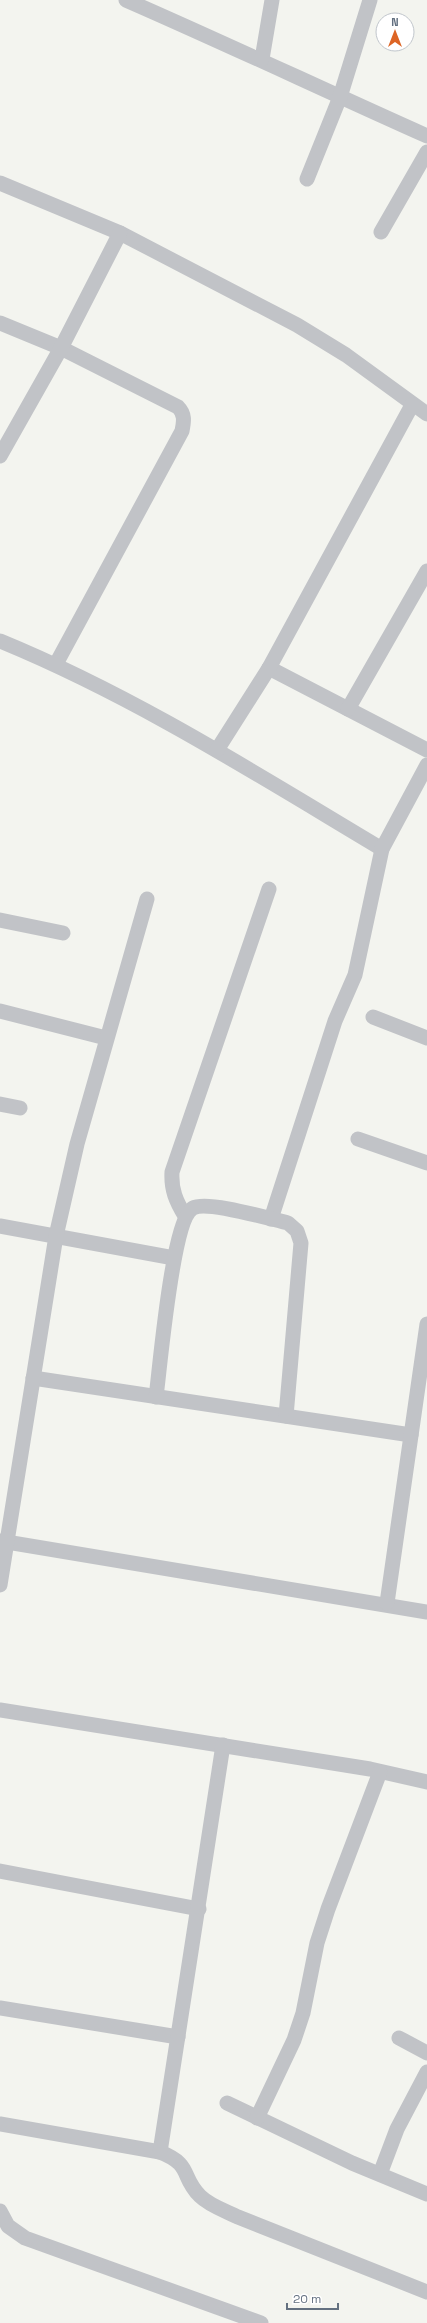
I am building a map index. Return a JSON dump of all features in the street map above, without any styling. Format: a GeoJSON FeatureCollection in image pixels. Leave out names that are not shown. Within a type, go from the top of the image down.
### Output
{"type":"FeatureCollection","features":[{"type":"Feature","properties":{"kind":"street"},"geometry":{"type":"LineString","coordinates":[[126,0],[262,59],[340,97],[427,136]]}},
{"type":"Feature","properties":{"kind":"street"},"geometry":{"type":"LineString","coordinates":[[262,59],[272,0]]}},
{"type":"Feature","properties":{"kind":"street"},"geometry":{"type":"LineString","coordinates":[[307,179],[340,97],[370,0]]}},
{"type":"Feature","properties":{"kind":"street"},"geometry":{"type":"LineString","coordinates":[[381,232],[427,152]]}},
{"type":"Feature","properties":{"kind":"street"},"geometry":{"type":"LineString","coordinates":[[0,184],[120,233],[297,325],[346,354],[412,405],[427,414]]}},
{"type":"Feature","properties":{"kind":"street"},"geometry":{"type":"LineString","coordinates":[[0,456],[61,348],[120,233]]}},
{"type":"Feature","properties":{"kind":"street"},"geometry":{"type":"LineString","coordinates":[[0,323],[61,348],[178,407],[184,419],[182,431],[56,664]]}},
{"type":"Feature","properties":{"kind":"street"},"geometry":{"type":"LineString","coordinates":[[217,750],[269,668],[412,405]]}},
{"type":"Feature","properties":{"kind":"street"},"geometry":{"type":"LineString","coordinates":[[348,709],[427,570]]}},
{"type":"Feature","properties":{"kind":"street"},"geometry":{"type":"LineString","coordinates":[[0,641],[56,664],[217,750],[382,849]]}},
{"type":"Feature","properties":{"kind":"street"},"geometry":{"type":"LineString","coordinates":[[269,668],[427,750]]}},
{"type":"Feature","properties":{"kind":"street"},"geometry":{"type":"LineString","coordinates":[[271,1219],[335,1021],[355,975],[382,849],[427,766]]}},
{"type":"Feature","properties":{"kind":"street"},"geometry":{"type":"LineString","coordinates":[[186,1216],[174,1199],[172,1172],[269,888]]}},
{"type":"Feature","properties":{"kind":"street"},"geometry":{"type":"LineString","coordinates":[[0,1585],[4,1541],[56,1236],[77,1144],[106,1038],[147,899]]}},
{"type":"Feature","properties":{"kind":"street"},"geometry":{"type":"LineString","coordinates":[[0,920],[63,933]]}},
{"type":"Feature","properties":{"kind":"street"},"geometry":{"type":"LineString","coordinates":[[0,1011],[106,1038]]}},
{"type":"Feature","properties":{"kind":"street"},"geometry":{"type":"LineString","coordinates":[[373,1017],[427,1038]]}},
{"type":"Feature","properties":{"kind":"street"},"geometry":{"type":"LineString","coordinates":[[0,1104],[20,1108]]}},
{"type":"Feature","properties":{"kind":"street"},"geometry":{"type":"LineString","coordinates":[[358,1139],[427,1163]]}},
{"type":"Feature","properties":{"kind":"street"},"geometry":{"type":"LineString","coordinates":[[156,1397],[174,1258],[186,1216],[193,1208],[208,1205],[288,1223],[297,1231],[301,1242],[286,1416]]}},
{"type":"Feature","properties":{"kind":"street"},"geometry":{"type":"LineString","coordinates":[[0,1226],[174,1258]]}},
{"type":"Feature","properties":{"kind":"street"},"geometry":{"type":"LineString","coordinates":[[387,1603],[427,1324]]}},
{"type":"Feature","properties":{"kind":"street"},"geometry":{"type":"LineString","coordinates":[[33,1378],[411,1435]]}},
{"type":"Feature","properties":{"kind":"street"},"geometry":{"type":"LineString","coordinates":[[4,1541],[387,1603],[427,1612]]}},
{"type":"Feature","properties":{"kind":"street"},"geometry":{"type":"LineString","coordinates":[[0,1710],[223,1745],[380,1772],[427,1782]]}},
{"type":"Feature","properties":{"kind":"street"},"geometry":{"type":"LineString","coordinates":[[160,2152],[199,1909],[223,1745]]}},
{"type":"Feature","properties":{"kind":"street"},"geometry":{"type":"LineString","coordinates":[[257,2118],[294,2040],[303,2013],[317,1943],[328,1909],[380,1772]]}},
{"type":"Feature","properties":{"kind":"street"},"geometry":{"type":"LineString","coordinates":[[0,1871],[199,1909]]}},
{"type":"Feature","properties":{"kind":"street"},"geometry":{"type":"LineString","coordinates":[[0,2008],[178,2037]]}},
{"type":"Feature","properties":{"kind":"street"},"geometry":{"type":"LineString","coordinates":[[399,2038],[427,2053]]}},
{"type":"Feature","properties":{"kind":"street"},"geometry":{"type":"LineString","coordinates":[[380,2174],[397,2129],[427,2072]]}},
{"type":"Feature","properties":{"kind":"street"},"geometry":{"type":"LineString","coordinates":[[227,2104],[427,2194]]}},
{"type":"Feature","properties":{"kind":"street"},"geometry":{"type":"LineString","coordinates":[[0,2124],[160,2152],[176,2158],[182,2165],[200,2195],[211,2203],[238,2217],[427,2292]]}},
{"type":"Feature","properties":{"kind":"street"},"geometry":{"type":"LineString","coordinates":[[0,2211],[8,2226],[25,2238],[261,2323]]}}]}
